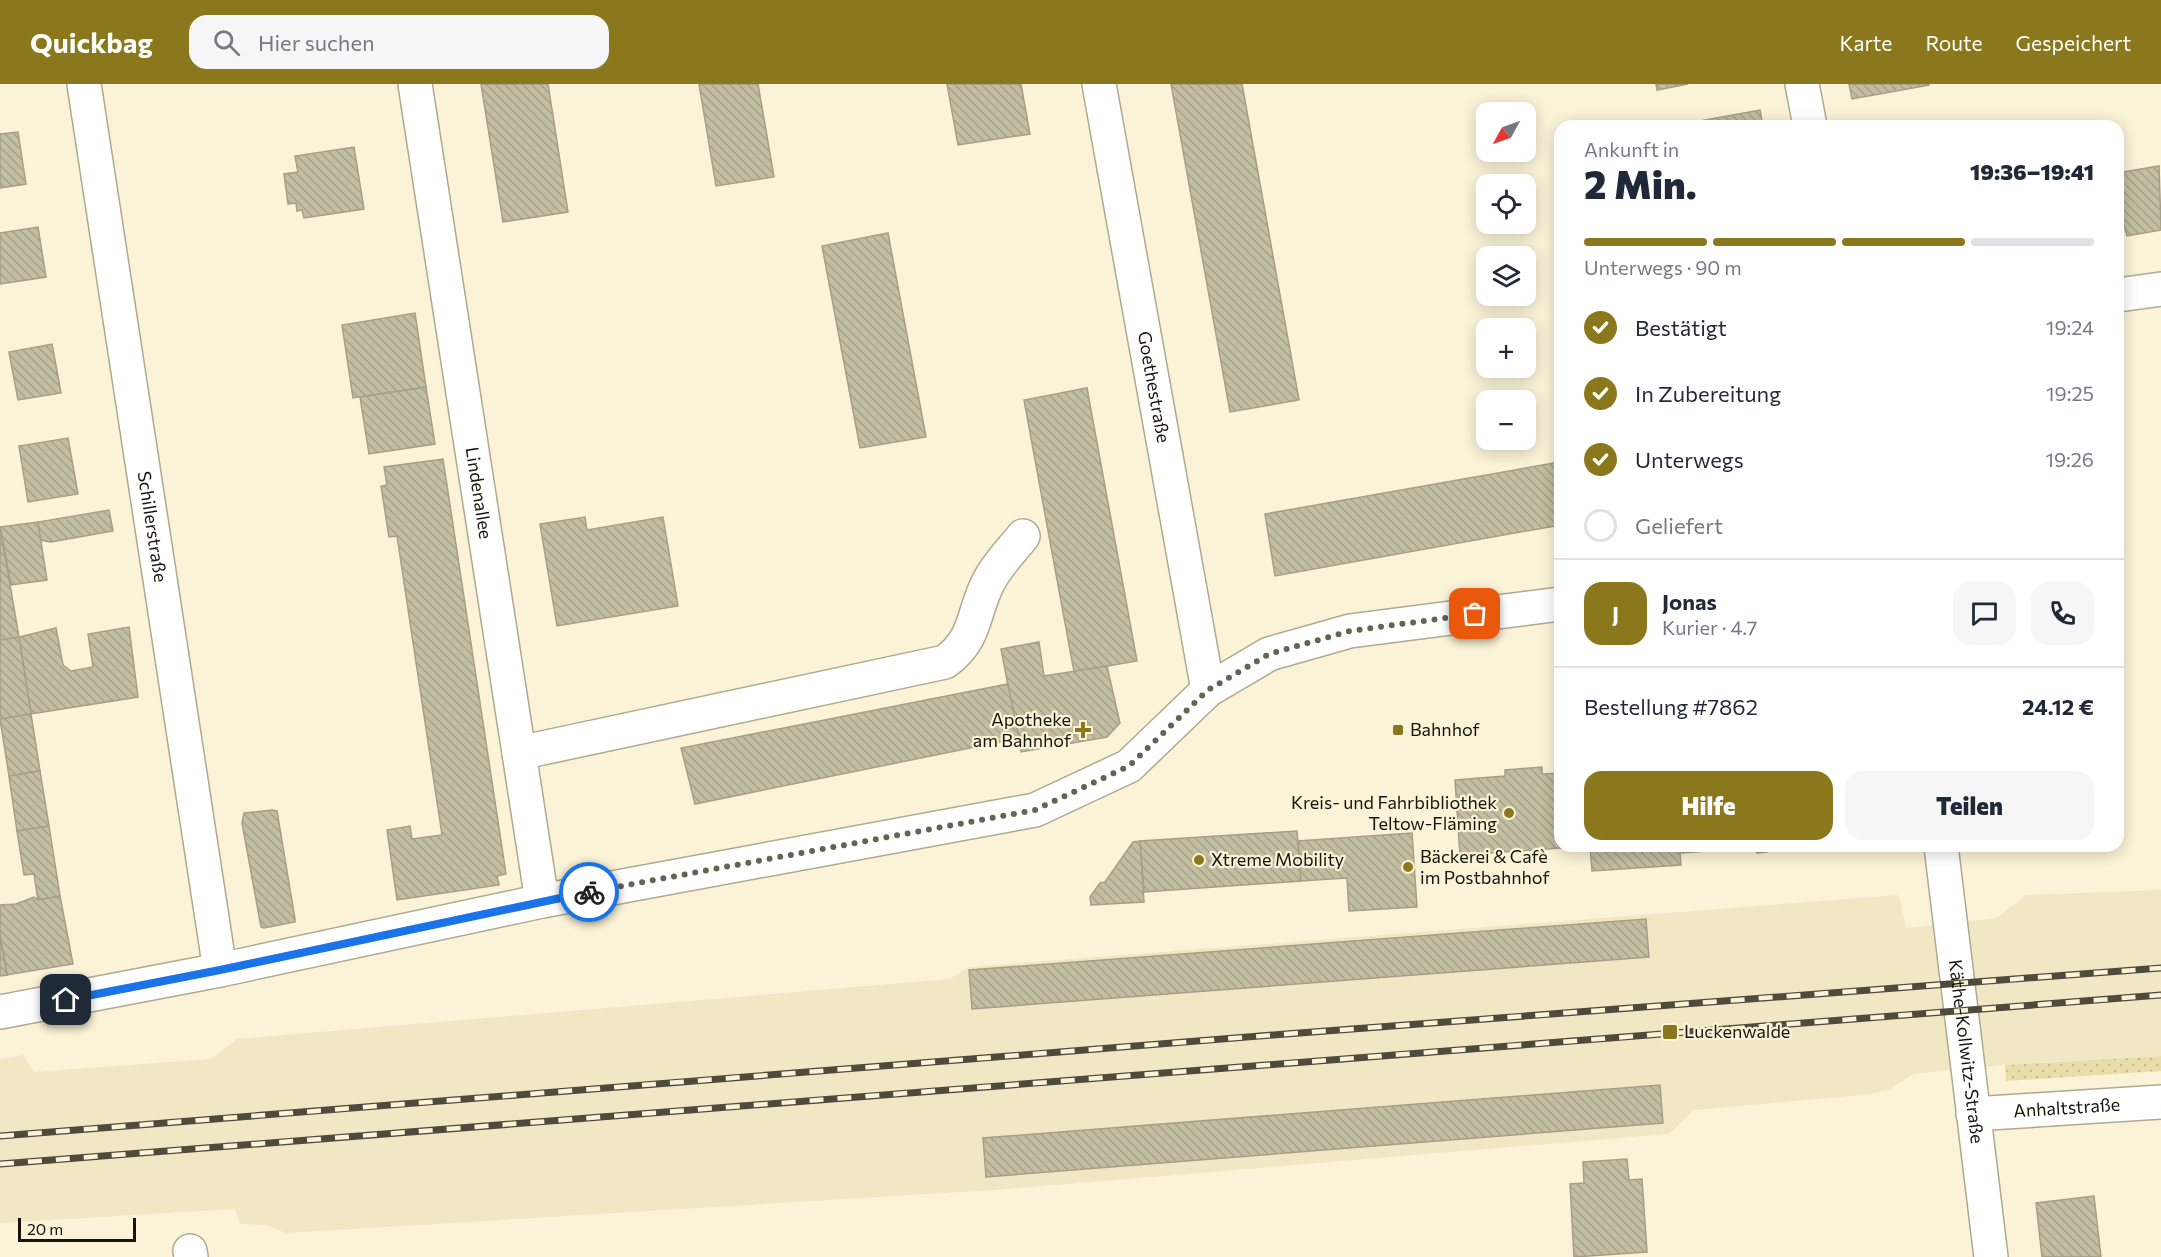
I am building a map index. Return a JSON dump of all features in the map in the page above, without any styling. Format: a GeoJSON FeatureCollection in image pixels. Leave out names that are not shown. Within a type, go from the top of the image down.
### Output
{"type":"FeatureCollection","features":[{"type":"Feature","properties":{"kind":"street","name":"Schillerstraße"},"geometry":{"type":"LineString","coordinates":[[84,84],[220,970]]}},
{"type":"Feature","properties":{"kind":"street","name":"Lindenallee"},"geometry":{"type":"LineString","coordinates":[[415,84],[542,901]]}},
{"type":"Feature","properties":{"kind":"street","name":"Goethestraße"},"geometry":{"type":"LineString","coordinates":[[1100,84],[1208,690]]}},
{"type":"Feature","properties":{"kind":"street"},"geometry":{"type":"LineString","coordinates":[[1802,84],[1809,120]]}},
{"type":"Feature","properties":{"kind":"street"},"geometry":{"type":"LineString","coordinates":[[2124,295],[2161,289]]}},
{"type":"Feature","properties":{"kind":"street"},"geometry":{"type":"LineString","coordinates":[[519,753],[945,662],[959,652],[969,636],[988,581],[1023,536]]}},
{"type":"Feature","properties":{"kind":"street"},"geometry":{"type":"LineString","coordinates":[[0,1012],[220,970],[542,901],[1035,810],[1129,766],[1208,690],[1269,654],[1350,631],[1554,605]]}},
{"type":"Feature","properties":{"kind":"street","name":"Käthe-Kollwitz-Straße"},"geometry":{"type":"LineString","coordinates":[[1942,852],[1991,1257]]}},
{"type":"Feature","properties":{"kind":"street","name":"Anhaltstraße"},"geometry":{"type":"LineString","coordinates":[[1973,1114],[2161,1102]]}},
{"type":"Feature","properties":{"kind":"shaded area"},"geometry":{"type":"Polygon","coordinates":[[[2161,890],[2161,1056],[2015,1064],[1913,1074],[1889,1090],[1864,1095],[1694,1110],[1669,1134],[994,1190],[286,1233],[266,1225],[240,1224],[235,1209],[0,1223],[0,1059],[23,1055],[34,1072],[211,1059],[237,1039],[950,979],[968,967],[1899,895],[1906,928],[1997,918],[2026,895],[2161,890]]]}},
{"type":"Feature","properties":{"kind":"shaded area"},"geometry":{"type":"Polygon","coordinates":[[[2161,1056],[2161,1071],[2006,1081],[2005,1065],[2161,1056]]]}},
{"type":"Feature","properties":{"kind":"building"},"geometry":{"type":"Polygon","coordinates":[[[481,84],[548,84],[568,212],[503,222],[481,84]]]}},
{"type":"Feature","properties":{"kind":"building"},"geometry":{"type":"Polygon","coordinates":[[[699,84],[758,84],[774,177],[716,186],[699,84]]]}},
{"type":"Feature","properties":{"kind":"building"},"geometry":{"type":"Polygon","coordinates":[[[947,84],[1021,84],[1030,134],[958,145],[947,84]]]}},
{"type":"Feature","properties":{"kind":"building"},"geometry":{"type":"Polygon","coordinates":[[[1171,84],[1242,84],[1299,400],[1230,412],[1171,84]]]}},
{"type":"Feature","properties":{"kind":"building"},"geometry":{"type":"Polygon","coordinates":[[[1656,84],[1688,84],[1657,90],[1656,84]]]}},
{"type":"Feature","properties":{"kind":"building"},"geometry":{"type":"Polygon","coordinates":[[[1849,84],[1929,84],[1929,85],[1852,99],[1849,84]]]}},
{"type":"Feature","properties":{"kind":"building"},"geometry":{"type":"Polygon","coordinates":[[[1760,110],[1762,120],[1705,120],[1760,110]]]}},
{"type":"Feature","properties":{"kind":"building"},"geometry":{"type":"Polygon","coordinates":[[[18,132],[26,184],[0,188],[0,134],[18,132]]]}},
{"type":"Feature","properties":{"kind":"building"},"geometry":{"type":"Polygon","coordinates":[[[354,147],[364,209],[304,218],[302,210],[297,211],[296,203],[288,204],[284,174],[298,172],[295,156],[354,147]]]}},
{"type":"Feature","properties":{"kind":"building"},"geometry":{"type":"Polygon","coordinates":[[[2159,166],[2161,230],[2127,236],[2124,226],[2124,172],[2159,166]]]}},
{"type":"Feature","properties":{"kind":"building"},"geometry":{"type":"Polygon","coordinates":[[[38,227],[46,277],[0,284],[0,233],[38,227]]]}},
{"type":"Feature","properties":{"kind":"building"},"geometry":{"type":"Polygon","coordinates":[[[888,233],[926,437],[860,448],[822,246],[888,233]]]}},
{"type":"Feature","properties":{"kind":"building"},"geometry":{"type":"Polygon","coordinates":[[[415,313],[426,387],[353,398],[342,325],[415,313]]]}},
{"type":"Feature","properties":{"kind":"building"},"geometry":{"type":"Polygon","coordinates":[[[52,344],[61,393],[18,400],[9,352],[52,344]]]}},
{"type":"Feature","properties":{"kind":"building"},"geometry":{"type":"Polygon","coordinates":[[[426,387],[435,444],[369,454],[360,397],[426,387]]]}},
{"type":"Feature","properties":{"kind":"building"},"geometry":{"type":"Polygon","coordinates":[[[1087,388],[1137,661],[1074,672],[1024,400],[1087,388]]]}},
{"type":"Feature","properties":{"kind":"building"},"geometry":{"type":"Polygon","coordinates":[[[68,438],[78,494],[28,502],[19,446],[68,438]]]}},
{"type":"Feature","properties":{"kind":"building"},"geometry":{"type":"Polygon","coordinates":[[[443,459],[506,874],[497,876],[499,885],[397,900],[387,830],[410,826],[412,839],[442,835],[397,536],[389,537],[381,486],[387,485],[384,467],[443,459]]]}},
{"type":"Feature","properties":{"kind":"building"},"geometry":{"type":"Polygon","coordinates":[[[1554,463],[1554,526],[1275,576],[1265,514],[1554,463]]]}},
{"type":"Feature","properties":{"kind":"building"},"geometry":{"type":"Polygon","coordinates":[[[109,510],[113,531],[51,542],[40,540],[38,522],[109,510]]]}},
{"type":"Feature","properties":{"kind":"building"},"geometry":{"type":"Polygon","coordinates":[[[585,517],[587,530],[663,517],[678,606],[557,626],[540,524],[585,517]]]}},
{"type":"Feature","properties":{"kind":"building"},"geometry":{"type":"Polygon","coordinates":[[[38,522],[47,580],[11,585],[0,527],[38,522]]]}},
{"type":"Feature","properties":{"kind":"building"},"geometry":{"type":"Polygon","coordinates":[[[0,527],[19,637],[0,640],[0,527]]]}},
{"type":"Feature","properties":{"kind":"building"},"geometry":{"type":"Polygon","coordinates":[[[129,627],[138,697],[31,714],[19,637],[56,628],[63,665],[71,671],[93,667],[88,634],[129,627]]]}},
{"type":"Feature","properties":{"kind":"building"},"geometry":{"type":"Polygon","coordinates":[[[19,637],[31,714],[0,719],[0,640],[19,637]]]}},
{"type":"Feature","properties":{"kind":"building"},"geometry":{"type":"Polygon","coordinates":[[[1039,642],[1044,676],[1107,666],[1120,723],[1107,737],[1021,752],[1001,649],[1039,642]]]}},
{"type":"Feature","properties":{"kind":"building"},"geometry":{"type":"Polygon","coordinates":[[[1008,684],[1019,738],[695,804],[681,748],[1008,684]]]}},
{"type":"Feature","properties":{"kind":"building"},"geometry":{"type":"Polygon","coordinates":[[[31,714],[40,771],[9,776],[0,719],[31,714]]]}},
{"type":"Feature","properties":{"kind":"building","name":"Kreis- und Fahrbibliothek Teltow-Fläming"},"geometry":{"type":"Polygon","coordinates":[[[1542,767],[1542,774],[1554,773],[1554,848],[1460,855],[1455,780],[1505,776],[1505,770],[1542,767]]]}},
{"type":"Feature","properties":{"kind":"building"},"geometry":{"type":"Polygon","coordinates":[[[40,771],[49,826],[17,831],[9,776],[40,771]]]}},
{"type":"Feature","properties":{"kind":"building"},"geometry":{"type":"Polygon","coordinates":[[[277,811],[295,922],[264,928],[261,927],[242,823],[244,813],[277,811]]]}},
{"type":"Feature","properties":{"kind":"building"},"geometry":{"type":"Polygon","coordinates":[[[49,826],[60,896],[38,900],[34,874],[24,875],[17,831],[49,826]]]}},
{"type":"Feature","properties":{"kind":"building"},"geometry":{"type":"Polygon","coordinates":[[[1297,831],[1301,881],[1144,892],[1140,841],[1297,831]]]}},
{"type":"Feature","properties":{"kind":"building"},"geometry":{"type":"Polygon","coordinates":[[[1412,833],[1417,907],[1349,911],[1347,878],[1301,881],[1298,841],[1412,833]]]}},
{"type":"Feature","properties":{"kind":"building"},"geometry":{"type":"Polygon","coordinates":[[[1140,841],[1144,902],[1091,905],[1090,897],[1100,883],[1105,882],[1133,842],[1140,841]]]}},
{"type":"Feature","properties":{"kind":"building"},"geometry":{"type":"Polygon","coordinates":[[[1590,852],[1694,852],[1680,853],[1681,865],[1592,871],[1590,852]]]}},
{"type":"Feature","properties":{"kind":"building"},"geometry":{"type":"Polygon","coordinates":[[[60,896],[73,964],[7,975],[0,935],[0,905],[16,904],[34,897],[38,900],[60,896]]]}},
{"type":"Feature","properties":{"kind":"building"},"geometry":{"type":"Polygon","coordinates":[[[1646,919],[1649,957],[972,1009],[969,970],[1646,919]]]}},
{"type":"Feature","properties":{"kind":"building"},"geometry":{"type":"Polygon","coordinates":[[[0,935],[7,975],[0,976],[0,935]]]}},
{"type":"Feature","properties":{"kind":"building"},"geometry":{"type":"Polygon","coordinates":[[[1660,1085],[1663,1123],[986,1177],[983,1138],[1660,1085]]]}},
{"type":"Feature","properties":{"kind":"building"},"geometry":{"type":"Polygon","coordinates":[[[1627,1159],[1629,1180],[1642,1179],[1647,1252],[1574,1257],[1570,1184],[1584,1183],[1583,1162],[1627,1159]]]}},
{"type":"Feature","properties":{"kind":"building"},"geometry":{"type":"Polygon","coordinates":[[[2094,1196],[2101,1257],[2042,1257],[2036,1203],[2094,1196]]]}},
{"type":"Feature","properties":{"kind":"railway"},"geometry":{"type":"LineString","coordinates":[[0,1136],[1286,1034],[2161,968]]}},
{"type":"Feature","properties":{"kind":"railway"},"geometry":{"type":"LineString","coordinates":[[0,1164],[2161,995]]}},
{"type":"Feature","properties":{"kind":"way so far"},"geometry":{"type":"LineString","coordinates":[[589,892],[1035,810],[1129,766],[1208,690],[1269,654],[1350,631],[1475,614]]}},
{"type":"Feature","properties":{"kind":"place","name":"Apotheke am Bahnhof"},"geometry":{"type":"Point","coordinates":[1083,730]}},
{"type":"Feature","properties":{"kind":"place","name":"Bahnhof"},"geometry":{"type":"Point","coordinates":[1398,730]}},
{"type":"Feature","properties":{"kind":"place","name":"Kreis- und Fahrbibliothek Teltow-Fläming"},"geometry":{"type":"Point","coordinates":[1509,813]}},
{"type":"Feature","properties":{"kind":"place","name":"Xtreme Mobility"},"geometry":{"type":"Point","coordinates":[1199,860]}},
{"type":"Feature","properties":{"kind":"place","name":"Bäckerei & Cafè im Postbahnhof"},"geometry":{"type":"Point","coordinates":[1408,867]}},
{"type":"Feature","properties":{"kind":"place","name":"Luckenwalde"},"geometry":{"type":"Point","coordinates":[1670,1032]}},
{"type":"Feature","properties":{"kind":"route"},"geometry":{"type":"LineString","coordinates":[[66,1000],[589,892]]}}]}
